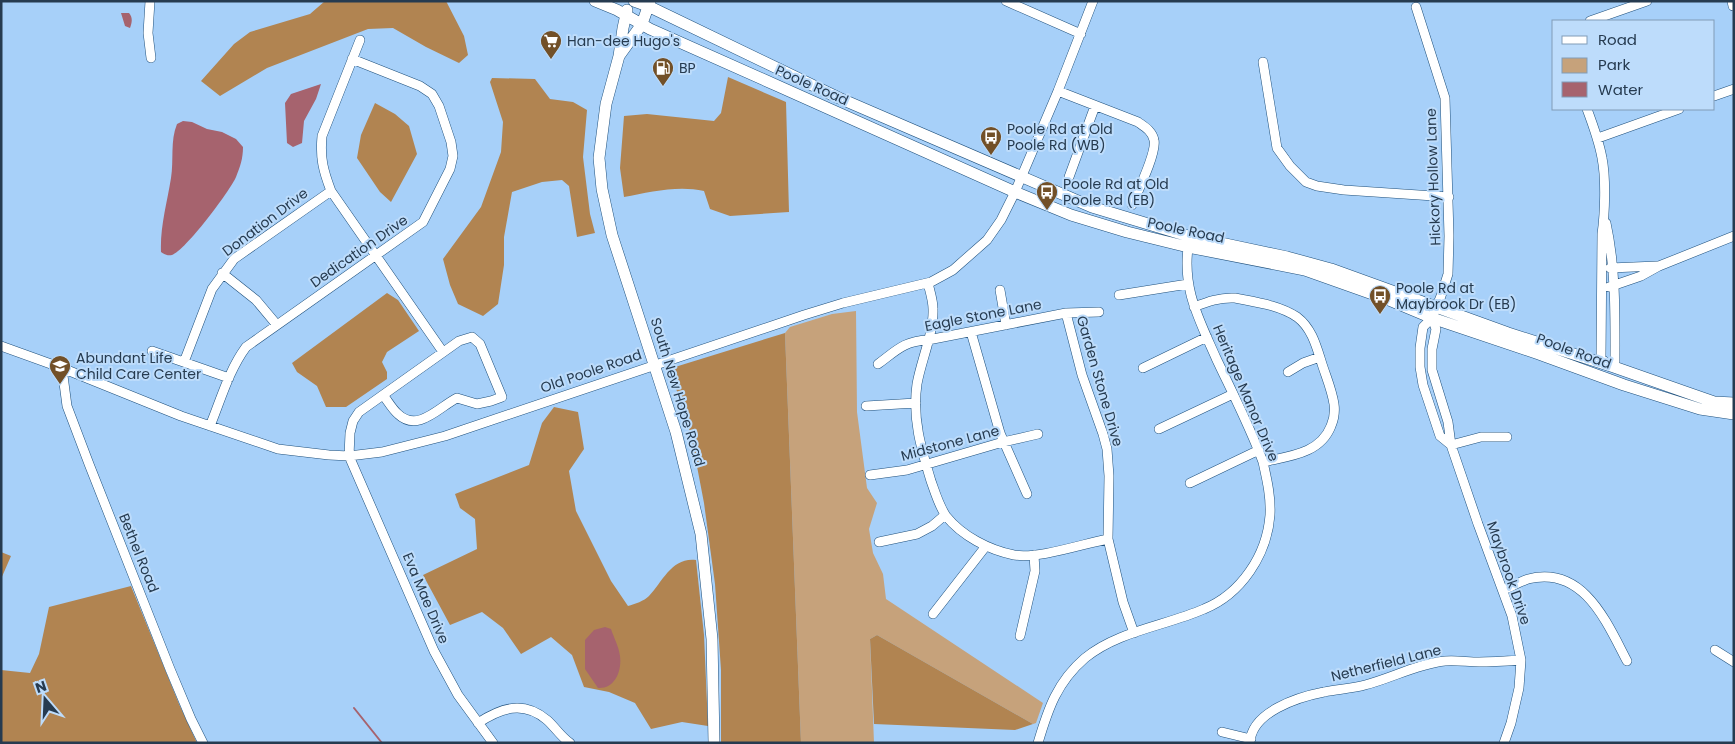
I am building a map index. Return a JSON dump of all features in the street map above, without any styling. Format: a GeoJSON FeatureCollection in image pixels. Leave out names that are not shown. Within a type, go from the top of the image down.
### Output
{"type":"FeatureCollection","features":[{"type":"Feature","properties":{"kind":"main road","name":"Poole Road"},"geometry":{"type":"LineString","coordinates":[[595,1],[1015,192],[1071,215],[1127,232],[1287,257],[1331,269],[1434,312],[1608,379],[1700,409],[1734,414]]}},
{"type":"Feature","properties":{"kind":"main road","name":"South New Hope Road"},"geometry":{"type":"LineString","coordinates":[[629,1],[619,56],[606,104],[599,158],[602,189],[612,235],[655,364],[691,489],[700,534],[712,639],[714,743]]}},
{"type":"Feature","properties":{"kind":"main road","name":"Poole Road"},"geometry":{"type":"LineString","coordinates":[[634,1],[649,4],[840,98],[1021,177],[1092,207],[1189,241]]}},
{"type":"Feature","properties":{"kind":"main road","name":"South New Hope Road"},"geometry":{"type":"LineString","coordinates":[[619,56],[642,24],[649,4]]}},
{"type":"Feature","properties":{"kind":"main road","name":"Poole Road"},"geometry":{"type":"LineString","coordinates":[[1434,312],[1608,365],[1714,402],[1734,404]]}},
{"type":"Feature","properties":{"kind":"street"},"geometry":{"type":"LineString","coordinates":[[150,1],[148,33],[151,58]]}},
{"type":"Feature","properties":{"kind":"street"},"geometry":{"type":"LineString","coordinates":[[1006,1],[1081,34]]}},
{"type":"Feature","properties":{"kind":"street","name":"Old Poole Road"},"geometry":{"type":"LineString","coordinates":[[1,346],[62,368],[181,416],[278,449],[349,456],[382,452],[428,441],[837,305],[928,284],[953,270],[987,240],[1001,220],[1058,91],[1093,1]]}},
{"type":"Feature","properties":{"kind":"street"},"geometry":{"type":"LineString","coordinates":[[1593,20],[1647,1]]}},
{"type":"Feature","properties":{"kind":"street"},"geometry":{"type":"LineString","coordinates":[[1732,1],[1733,6]]}},
{"type":"Feature","properties":{"kind":"street","name":"Hickory Hollow Lane"},"geometry":{"type":"LineString","coordinates":[[1416,6],[1445,98],[1450,236],[1448,274],[1434,312]]}},
{"type":"Feature","properties":{"kind":"street"},"geometry":{"type":"LineString","coordinates":[[360,40],[322,136],[320,152],[322,167],[331,191],[443,352]]}},
{"type":"Feature","properties":{"kind":"street","name":"Dedication Drive"},"geometry":{"type":"LineString","coordinates":[[210,426],[239,356],[246,347],[423,222],[450,169],[453,156],[451,142],[439,106],[432,94],[420,86],[352,60]]}},
{"type":"Feature","properties":{"kind":"street"},"geometry":{"type":"LineString","coordinates":[[1263,62],[1278,148],[1290,166],[1306,182],[1317,186],[1344,190],[1449,197]]}},
{"type":"Feature","properties":{"kind":"street"},"geometry":{"type":"LineString","coordinates":[[1715,96],[1734,89]]}},
{"type":"Feature","properties":{"kind":"street"},"geometry":{"type":"LineString","coordinates":[[1058,91],[1138,122],[1149,129],[1154,140],[1153,153],[1132,205]]}},
{"type":"Feature","properties":{"kind":"street"},"geometry":{"type":"LineString","coordinates":[[1070,176],[1095,106]]}},
{"type":"Feature","properties":{"kind":"street"},"geometry":{"type":"LineString","coordinates":[[1587,110],[1598,138],[1603,160],[1604,216],[1602,234],[1601,358],[1608,365],[1608,379]]}},
{"type":"Feature","properties":{"kind":"street"},"geometry":{"type":"LineString","coordinates":[[1598,138],[1675,110]]}},
{"type":"Feature","properties":{"kind":"street","name":"Donation Drive"},"geometry":{"type":"LineString","coordinates":[[184,362],[212,289],[234,259],[331,191]]}},
{"type":"Feature","properties":{"kind":"street"},"geometry":{"type":"LineString","coordinates":[[1604,216],[1614,268],[1615,286],[1615,362],[1608,365]]}},
{"type":"Feature","properties":{"kind":"street"},"geometry":{"type":"LineString","coordinates":[[1602,288],[1615,286],[1641,276],[1659,266],[1734,236]]}},
{"type":"Feature","properties":{"kind":"street","name":"Heritage Manor Drive"},"geometry":{"type":"LineString","coordinates":[[1038,743],[1053,699],[1068,676],[1080,663],[1114,641],[1212,606],[1237,586],[1251,570],[1262,548],[1270,515],[1268,488],[1263,462],[1194,307],[1188,284],[1187,256],[1189,241]]}},
{"type":"Feature","properties":{"kind":"street"},"geometry":{"type":"LineString","coordinates":[[1602,277],[1605,271],[1614,268],[1659,266]]}},
{"type":"Feature","properties":{"kind":"street"},"geometry":{"type":"LineString","coordinates":[[222,274],[256,300],[277,325]]}},
{"type":"Feature","properties":{"kind":"street"},"geometry":{"type":"LineString","coordinates":[[928,284],[934,310],[917,384],[916,416],[918,436],[926,464],[936,496],[945,515],[961,531],[986,546],[1015,555],[1034,556],[1108,539]]}},
{"type":"Feature","properties":{"kind":"street"},"geometry":{"type":"LineString","coordinates":[[1119,295],[1188,284]]}},
{"type":"Feature","properties":{"kind":"street"},"geometry":{"type":"LineString","coordinates":[[1000,290],[1006,325]]}},
{"type":"Feature","properties":{"kind":"street"},"geometry":{"type":"LineString","coordinates":[[1194,307],[1221,298],[1234,298],[1285,310],[1296,316],[1314,338],[1334,404],[1334,416],[1328,433],[1320,443],[1307,451],[1263,462]]}},
{"type":"Feature","properties":{"kind":"street","name":"Eagle Stone Lane"},"geometry":{"type":"LineString","coordinates":[[878,364],[908,342],[928,340],[1066,313],[1099,312]]}},
{"type":"Feature","properties":{"kind":"street","name":"Maybrook Drive"},"geometry":{"type":"LineString","coordinates":[[1434,312],[1436,329],[1432,349],[1432,370],[1448,422],[1451,445],[1512,616],[1521,660],[1519,688],[1504,743]]}},
{"type":"Feature","properties":{"kind":"street","name":"Garden Stone Drive"},"geometry":{"type":"LineString","coordinates":[[1066,313],[1082,375],[1107,449],[1110,492],[1108,539],[1123,602],[1134,633]]}},
{"type":"Feature","properties":{"kind":"street"},"geometry":{"type":"LineString","coordinates":[[971,332],[1003,442],[1027,494]]}},
{"type":"Feature","properties":{"kind":"street"},"geometry":{"type":"LineString","coordinates":[[349,456],[350,433],[353,421],[359,412],[459,341],[472,337],[480,344],[502,397],[477,404],[457,398],[424,420],[411,422],[398,415],[383,395]]}},
{"type":"Feature","properties":{"kind":"street"},"geometry":{"type":"LineString","coordinates":[[1143,368],[1207,338]]}},
{"type":"Feature","properties":{"kind":"street"},"geometry":{"type":"LineString","coordinates":[[152,351],[229,378]]}},
{"type":"Feature","properties":{"kind":"street"},"geometry":{"type":"LineString","coordinates":[[1288,372],[1303,363],[1320,357]]}},
{"type":"Feature","properties":{"kind":"street","name":"Bethel Road"},"geometry":{"type":"LineString","coordinates":[[62,368],[67,406],[88,464],[170,669],[203,743]]}},
{"type":"Feature","properties":{"kind":"street"},"geometry":{"type":"LineString","coordinates":[[1159,429],[1233,394]]}},
{"type":"Feature","properties":{"kind":"street"},"geometry":{"type":"LineString","coordinates":[[866,406],[916,403]]}},
{"type":"Feature","properties":{"kind":"street","name":"Midstone Lane"},"geometry":{"type":"LineString","coordinates":[[870,475],[907,470],[1003,442],[1038,434]]}},
{"type":"Feature","properties":{"kind":"street"},"geometry":{"type":"LineString","coordinates":[[1451,445],[1482,436],[1507,437]]}},
{"type":"Feature","properties":{"kind":"street"},"geometry":{"type":"LineString","coordinates":[[1190,483],[1259,450]]}},
{"type":"Feature","properties":{"kind":"street","name":"Eva Mae Drive"},"geometry":{"type":"LineString","coordinates":[[349,456],[434,651],[458,695],[493,743]]}},
{"type":"Feature","properties":{"kind":"street"},"geometry":{"type":"LineString","coordinates":[[879,542],[917,534],[945,515]]}},
{"type":"Feature","properties":{"kind":"street"},"geometry":{"type":"LineString","coordinates":[[933,614],[986,546]]}},
{"type":"Feature","properties":{"kind":"street"},"geometry":{"type":"LineString","coordinates":[[1020,636],[1035,571],[1034,556]]}},
{"type":"Feature","properties":{"kind":"street"},"geometry":{"type":"LineString","coordinates":[[1503,590],[1526,580],[1542,577],[1564,580],[1585,594],[1599,609],[1627,661]]}},
{"type":"Feature","properties":{"kind":"street"},"geometry":{"type":"LineString","coordinates":[[1715,650],[1734,662]]}},
{"type":"Feature","properties":{"kind":"street","name":"Netherfield Lane"},"geometry":{"type":"LineString","coordinates":[[1250,741],[1258,722],[1270,712],[1284,704],[1323,692],[1365,685],[1403,672],[1446,661],[1521,660]]}},
{"type":"Feature","properties":{"kind":"street"},"geometry":{"type":"LineString","coordinates":[[478,724],[499,710],[524,708],[539,714],[549,721],[570,743]]}},
{"type":"Feature","properties":{"kind":"street"},"geometry":{"type":"LineString","coordinates":[[1222,732],[1250,741]]}},
{"type":"Feature","properties":{"kind":"green space"},"geometry":{"type":"Polygon","coordinates":[[[856,311],[857,412],[867,488],[877,503],[869,529],[873,553],[883,574],[886,599],[1043,703],[1036,723],[1033,724],[877,635],[870,639],[874,743],[801,743],[785,333],[790,327],[832,314],[856,311]]]}},
{"type":"Feature","properties":{"kind":"shaded area"},"geometry":{"type":"Polygon","coordinates":[[[325,1],[446,1],[464,36],[468,55],[459,63],[393,28],[368,29],[267,68],[220,96],[201,81],[234,44],[250,32],[310,14],[325,1]]]}},
{"type":"Feature","properties":{"kind":"shaded area"},"geometry":{"type":"Polygon","coordinates":[[[728,77],[786,102],[789,212],[730,216],[710,209],[704,191],[694,189],[664,190],[624,197],[620,168],[624,116],[647,114],[714,121],[721,113],[728,77]]]}},
{"type":"Feature","properties":{"kind":"shaded area"},"geometry":{"type":"Polygon","coordinates":[[[492,78],[535,79],[550,99],[573,102],[587,110],[583,157],[590,214],[595,233],[577,237],[569,186],[562,180],[542,182],[512,192],[504,237],[504,265],[498,304],[483,316],[458,304],[450,285],[443,259],[481,207],[501,152],[503,122],[490,82],[492,78]]]}},
{"type":"Feature","properties":{"kind":"shaded area"},"geometry":{"type":"Polygon","coordinates":[[[375,103],[395,114],[409,126],[417,154],[391,202],[380,192],[357,158],[361,135],[375,103]]]}},
{"type":"Feature","properties":{"kind":"shaded area"},"geometry":{"type":"Polygon","coordinates":[[[387,293],[398,300],[419,331],[387,352],[382,362],[387,372],[387,379],[346,407],[326,407],[317,386],[297,372],[292,363],[387,293]]]}},
{"type":"Feature","properties":{"kind":"shaded area"},"geometry":{"type":"Polygon","coordinates":[[[785,333],[801,743],[721,743],[721,670],[715,584],[704,503],[691,435],[672,376],[675,367],[785,333]]]}},
{"type":"Feature","properties":{"kind":"shaded area"},"geometry":{"type":"Polygon","coordinates":[[[554,407],[578,412],[584,449],[569,471],[576,511],[611,581],[628,606],[647,598],[674,566],[680,562],[696,560],[704,635],[708,726],[682,722],[651,729],[635,703],[609,692],[584,687],[572,655],[551,637],[521,654],[503,628],[482,612],[450,625],[423,575],[477,549],[475,519],[460,508],[455,494],[529,465],[542,423],[554,407]]]}},
{"type":"Feature","properties":{"kind":"shaded area"},"geometry":{"type":"Polygon","coordinates":[[[1,552],[11,556],[1,579],[1,552]]]}},
{"type":"Feature","properties":{"kind":"shaded area"},"geometry":{"type":"Polygon","coordinates":[[[131,586],[197,743],[1,743],[1,670],[30,673],[39,654],[49,607],[131,586]]]}},
{"type":"Feature","properties":{"kind":"shaded area"},"geometry":{"type":"Polygon","coordinates":[[[877,635],[1033,724],[1015,730],[874,724],[870,639],[877,635]]]}},
{"type":"Feature","properties":{"kind":"water"},"geometry":{"type":"Polygon","coordinates":[[[121,13],[129,13],[132,20],[130,28],[125,26],[121,13]]]}},
{"type":"Feature","properties":{"kind":"water"},"geometry":{"type":"Polygon","coordinates":[[[321,84],[316,99],[304,121],[302,143],[293,147],[287,143],[285,103],[291,94],[321,84]]]}},
{"type":"Feature","properties":{"kind":"water"},"geometry":{"type":"Polygon","coordinates":[[[183,121],[222,132],[236,139],[243,147],[236,177],[217,207],[187,243],[172,255],[169,255],[161,252],[162,233],[172,171],[175,130],[177,124],[183,121]]]}},
{"type":"Feature","properties":{"kind":"water"},"geometry":{"type":"Polygon","coordinates":[[[605,627],[611,629],[618,646],[620,667],[616,678],[609,686],[598,688],[585,669],[585,640],[594,630],[605,627]]]}},
{"type":"Feature","properties":{"kind":"waterway"},"geometry":{"type":"LineString","coordinates":[[354,708],[382,743]]}},
{"type":"Feature","properties":{"kind":"place","name":"Han-dee Hugo's"},"geometry":{"type":"Point","coordinates":[551,60]}},
{"type":"Feature","properties":{"kind":"place","name":"BP"},"geometry":{"type":"Point","coordinates":[663,87]}},
{"type":"Feature","properties":{"kind":"place","name":"Poole Rd at Old Poole Rd (WB)"},"geometry":{"type":"Point","coordinates":[991,156]}},
{"type":"Feature","properties":{"kind":"place","name":"Poole Rd at Old Poole Rd (EB)"},"geometry":{"type":"Point","coordinates":[1047,211]}},
{"type":"Feature","properties":{"kind":"place","name":"Poole Rd at Maybrook Dr (EB)"},"geometry":{"type":"Point","coordinates":[1380,315]}},
{"type":"Feature","properties":{"kind":"place","name":"Abundant Life Child Care Center"},"geometry":{"type":"Point","coordinates":[60,385]}}]}
